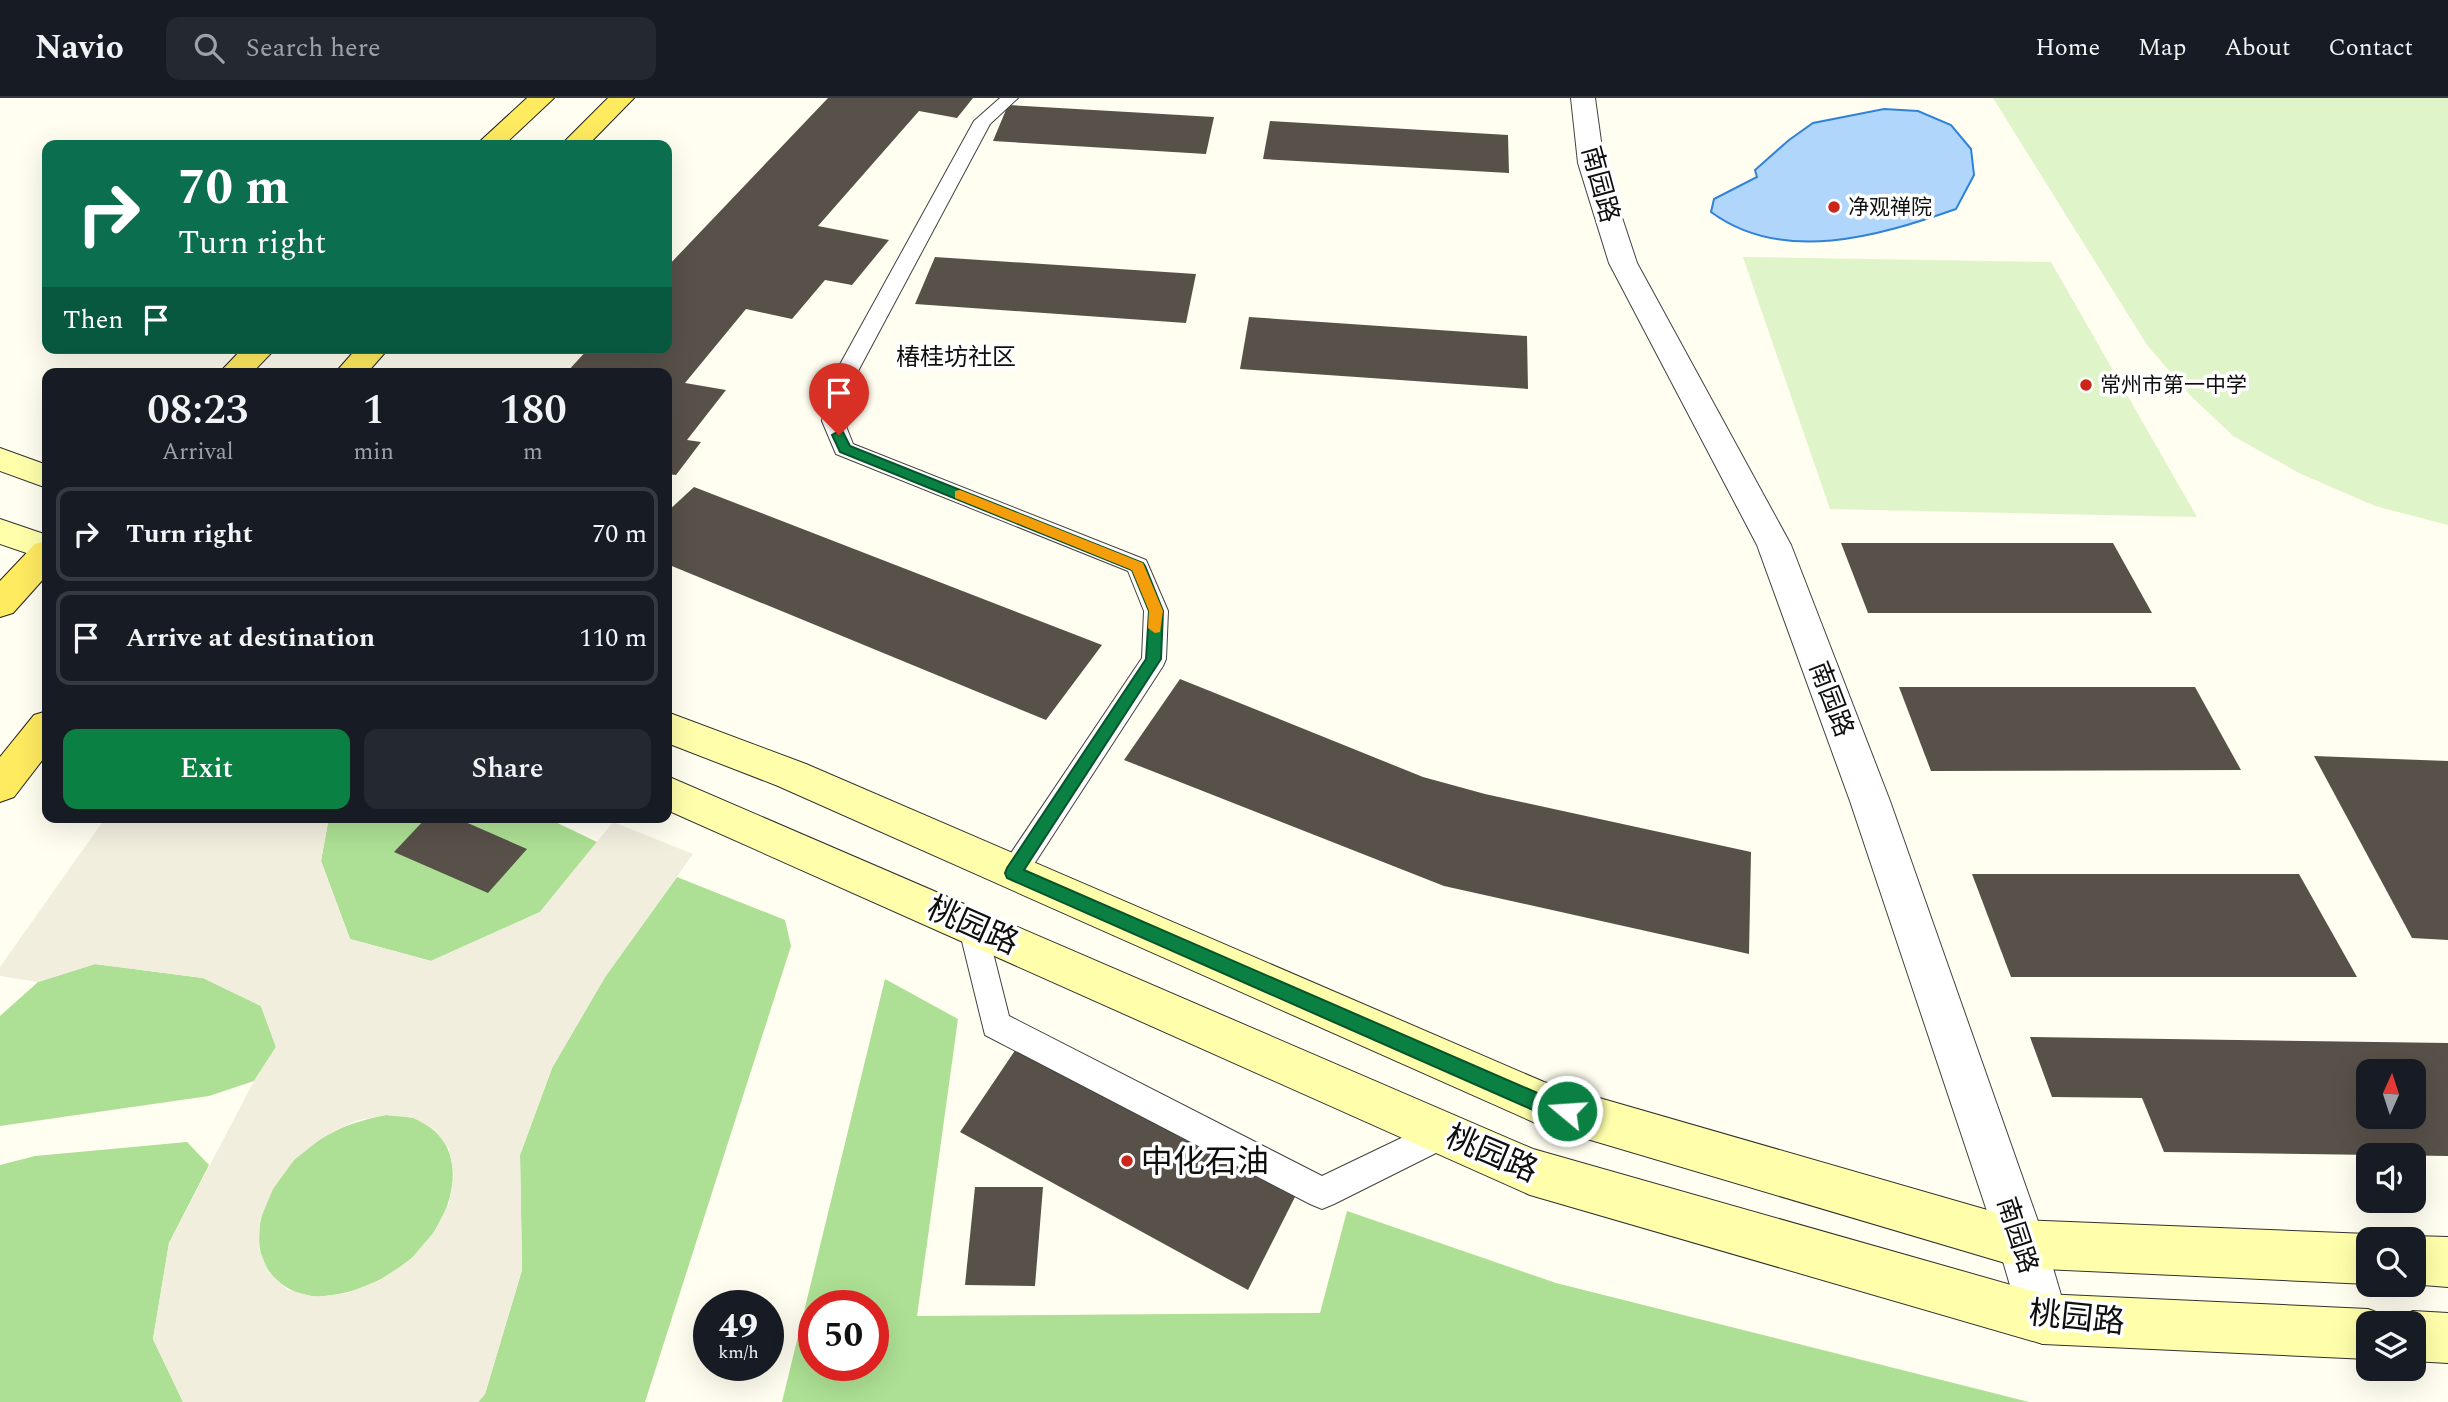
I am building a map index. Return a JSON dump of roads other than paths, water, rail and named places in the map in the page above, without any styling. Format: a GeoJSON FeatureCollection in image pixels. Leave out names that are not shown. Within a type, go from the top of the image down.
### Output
{"type":"FeatureCollection","features":[{"type":"Feature","properties":{"kind":"main road"},"geometry":{"type":"LineString","coordinates":[[495,140],[542,98]]}},
{"type":"Feature","properties":{"kind":"main road"},"geometry":{"type":"LineString","coordinates":[[579,140],[622,98]]}},
{"type":"Feature","properties":{"kind":"main road"},"geometry":{"type":"LineString","coordinates":[[239,368],[255,354]]}},
{"type":"Feature","properties":{"kind":"main road"},"geometry":{"type":"LineString","coordinates":[[355,368],[368,354]]}},
{"type":"Feature","properties":{"kind":"main road"},"geometry":{"type":"LineString","coordinates":[[0,459],[42,475]]}},
{"type":"Feature","properties":{"kind":"main road"},"geometry":{"type":"LineString","coordinates":[[0,531],[42,548]]}},
{"type":"Feature","properties":{"kind":"main road"},"geometry":{"type":"LineString","coordinates":[[0,604],[42,556]]}},
{"type":"Feature","properties":{"kind":"main road"},"geometry":{"type":"LineString","coordinates":[[672,729],[792,775],[1540,1103],[2022,1244],[2356,1258]]}},
{"type":"Feature","properties":{"kind":"main road"},"geometry":{"type":"LineString","coordinates":[[0,786],[42,732]]}},
{"type":"Feature","properties":{"kind":"main road","name":"桃园路"},"geometry":{"type":"LineString","coordinates":[[672,794],[1530,1172],[2043,1319],[2356,1333]]}},
{"type":"Feature","properties":{"kind":"main road"},"geometry":{"type":"LineString","coordinates":[[2426,1261],[2448,1262]]}},
{"type":"Feature","properties":{"kind":"main road"},"geometry":{"type":"LineString","coordinates":[[2426,1337],[2448,1338]]}},
{"type":"Feature","properties":{"kind":"street","name":"南园路"},"geometry":{"type":"LineString","coordinates":[[1583,98],[1591,163],[1623,263],[1774,545],[1870,801],[2022,1244],[2043,1319]]}},
{"type":"Feature","properties":{"kind":"lane"},"geometry":{"type":"LineString","coordinates":[[1010,98],[983,121],[838,388],[833,421],[845,449],[1138,566],[1152,600],[1156,611],[1154,659],[1013,873]]}},
{"type":"Feature","properties":{"kind":"lane"},"geometry":{"type":"LineString","coordinates":[[972,925],[996,1025],[1322,1193],[1443,1133]]}},
{"type":"Feature","properties":{"kind":"water"},"geometry":{"type":"Polygon","coordinates":[[[1884,109],[1918,111],[1951,125],[1971,149],[1974,175],[1956,209],[1864,236],[1800,241],[1769,238],[1739,228],[1711,212],[1714,199],[1757,177],[1755,170],[1813,123],[1884,109]]]}},
{"type":"Feature","properties":{"kind":"place","name":"净观禅院"},"geometry":{"type":"Point","coordinates":[1834,207]}},
{"type":"Feature","properties":{"kind":"place","name":"常州市第一中学"},"geometry":{"type":"Point","coordinates":[2086,385]}},
{"type":"Feature","properties":{"kind":"place","name":"中化石油"},"geometry":{"type":"Point","coordinates":[1127,1161]}},
{"type":"Feature","properties":{"kind":"district","name":"椿桂坊社区"},"geometry":{"type":"Point","coordinates":[956,357]}}]}
